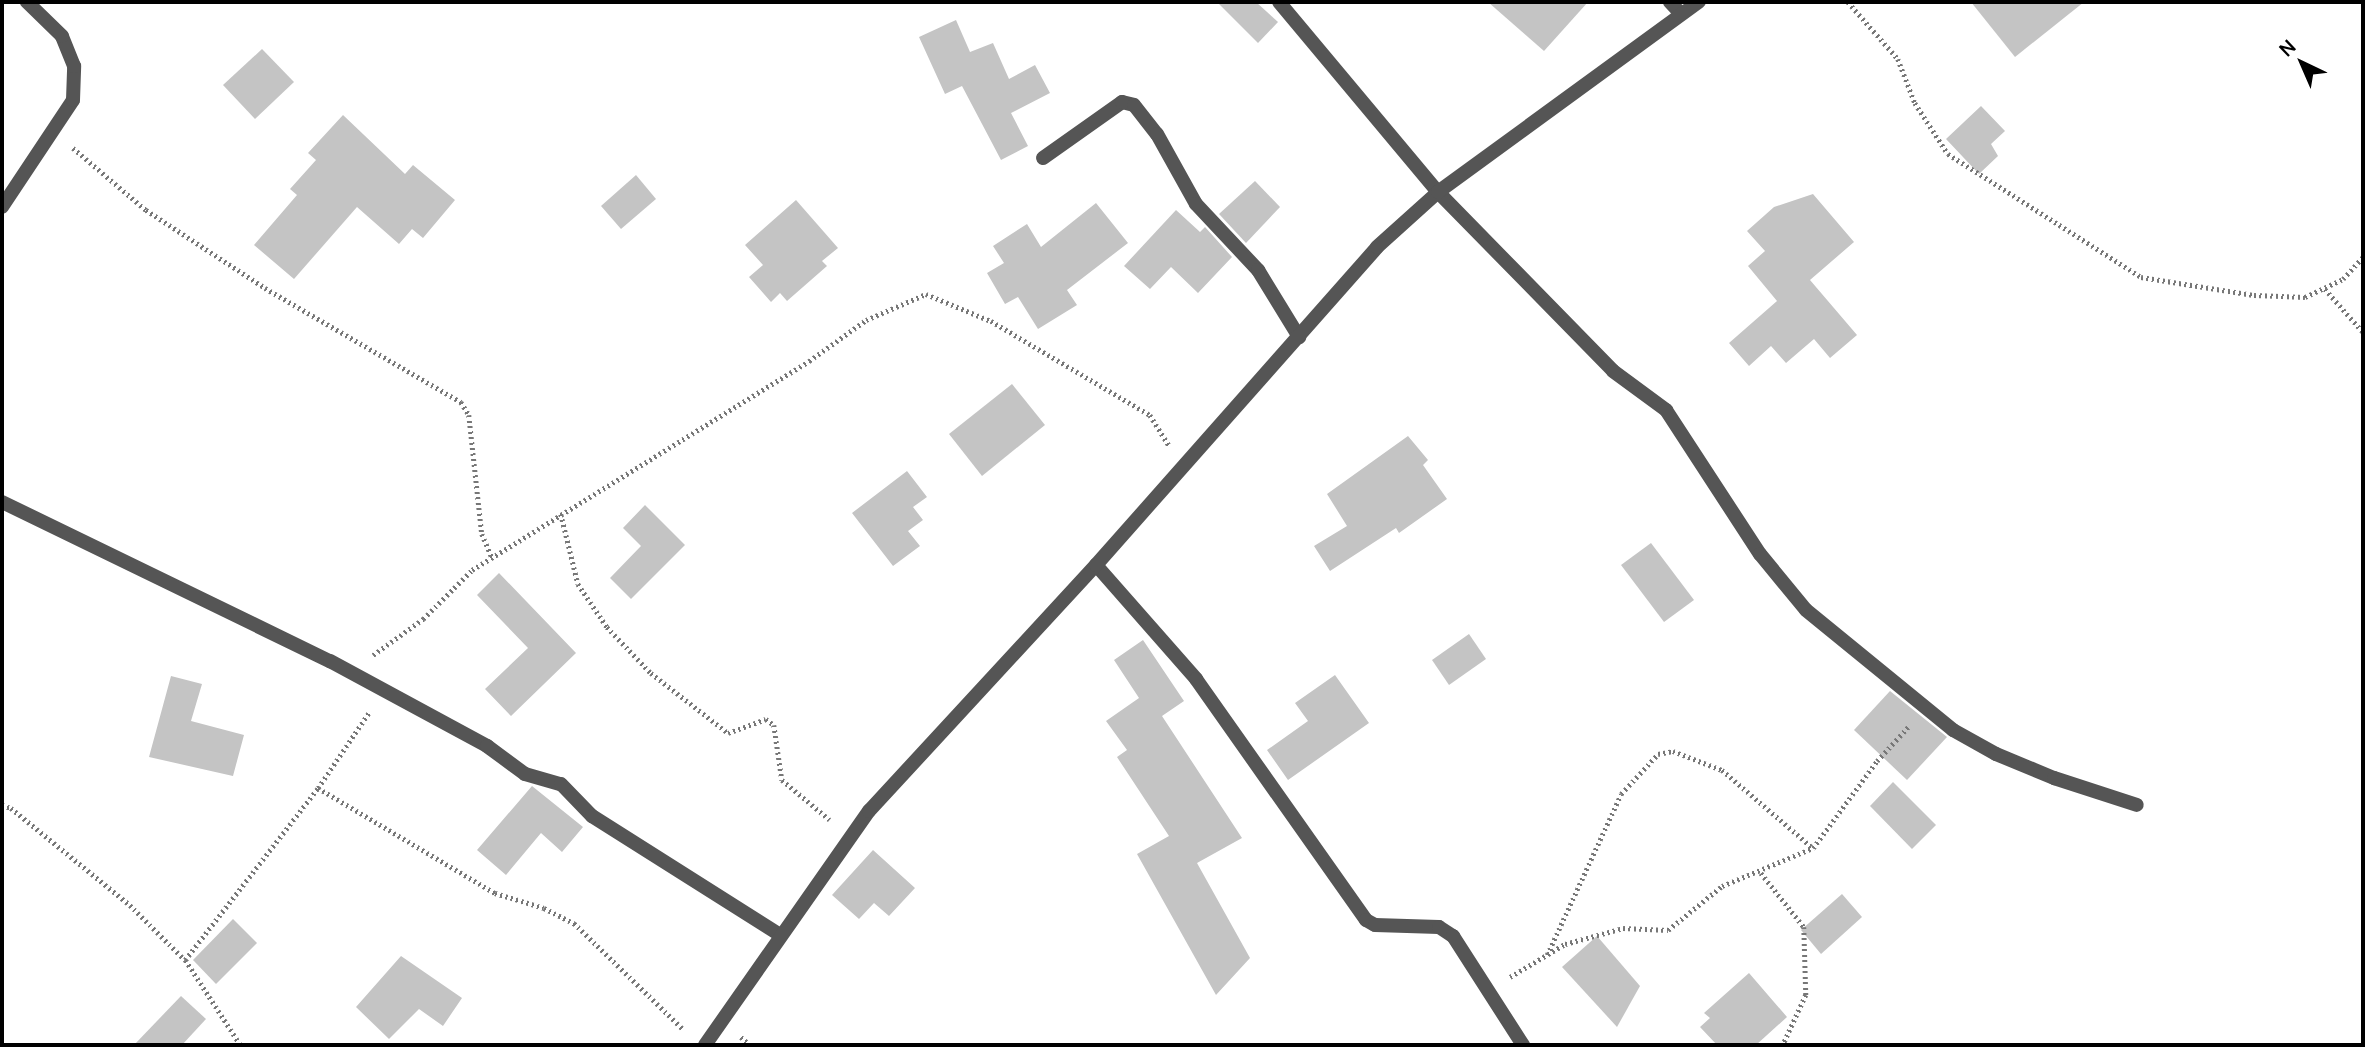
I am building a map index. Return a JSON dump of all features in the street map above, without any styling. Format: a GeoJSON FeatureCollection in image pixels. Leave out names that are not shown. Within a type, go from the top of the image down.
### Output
{"type":"FeatureCollection","features":[{"type":"Feature","properties":{"kind":"street"},"geometry":{"type":"LineString","coordinates":[[2,207],[73,100],[74,66],[62,36],[27,2]]}},
{"type":"Feature","properties":{"kind":"street"},"geometry":{"type":"LineString","coordinates":[[1279,2],[1437,192],[1613,371],[1666,410],[1713,475],[1760,554],[1806,610],[1926,709],[1996,754],[2137,805]]}},
{"type":"Feature","properties":{"kind":"street"},"geometry":{"type":"LineString","coordinates":[[1670,2],[1681,14]]}},
{"type":"Feature","properties":{"kind":"street"},"geometry":{"type":"LineString","coordinates":[[699,1041],[850,836],[1096,565],[1377,247],[1437,192],[1699,2]]}},
{"type":"Feature","properties":{"kind":"street"},"geometry":{"type":"LineString","coordinates":[[1043,158],[1122,102],[1134,105],[1157,134],[1196,204],[1258,270],[1299,337]]}},
{"type":"Feature","properties":{"kind":"street"},"geometry":{"type":"LineString","coordinates":[[2,502],[349,671],[488,746],[525,774],[561,784],[593,816],[779,934]]}},
{"type":"Feature","properties":{"kind":"street"},"geometry":{"type":"LineString","coordinates":[[1096,565],[1157,630],[1196,679],[1366,920],[1375,925],[1438,927],[1453,936],[1523,1045]]}},
{"type":"Feature","properties":{"kind":"path"},"geometry":{"type":"LineString","coordinates":[[1848,2],[1898,59],[1915,103],[1948,154],[2141,277],[2254,295],[2305,297],[2343,279],[2363,257]]}},
{"type":"Feature","properties":{"kind":"path"},"geometry":{"type":"LineString","coordinates":[[53,131],[146,210],[265,288],[461,402],[469,415],[482,534],[492,558]]}},
{"type":"Feature","properties":{"kind":"path"},"geometry":{"type":"LineString","coordinates":[[2325,289],[2363,332]]}},
{"type":"Feature","properties":{"kind":"path"},"geometry":{"type":"LineString","coordinates":[[349,671],[424,620],[472,570],[809,361],[866,320],[926,294],[991,321],[1150,415],[1170,447],[1173,478]]}},
{"type":"Feature","properties":{"kind":"path"},"geometry":{"type":"LineString","coordinates":[[561,514],[578,584],[607,627],[651,673],[728,733],[766,719],[774,725],[782,780],[850,836]]}},
{"type":"Feature","properties":{"kind":"path"},"geometry":{"type":"LineString","coordinates":[[185,960],[368,719],[376,686]]}},
{"type":"Feature","properties":{"kind":"path"},"geometry":{"type":"LineString","coordinates":[[1489,990],[1565,944],[1623,928],[1668,930],[1722,887],[1760,873],[1813,848],[1877,761],[1926,709]]}},
{"type":"Feature","properties":{"kind":"path"},"geometry":{"type":"LineString","coordinates":[[1546,956],[1621,794],[1658,754],[1673,751],[1722,770],[1813,848]]}},
{"type":"Feature","properties":{"kind":"path"},"geometry":{"type":"LineString","coordinates":[[318,788],[495,893],[544,908],[573,923],[699,1041]]}},
{"type":"Feature","properties":{"kind":"path"},"geometry":{"type":"LineString","coordinates":[[2,806],[11,808],[130,905],[185,960],[240,1045]]}},
{"type":"Feature","properties":{"kind":"path"},"geometry":{"type":"LineString","coordinates":[[1760,873],[1804,927],[1806,995],[1783,1045]]}},
{"type":"Feature","properties":{"kind":"building"},"geometry":{"type":"Polygon","coordinates":[[[1217,2],[1256,2],[1278,22],[1258,43],[1217,2]]]}},
{"type":"Feature","properties":{"kind":"building"},"geometry":{"type":"Polygon","coordinates":[[[1488,2],[1588,2],[1544,51],[1488,2]]]}},
{"type":"Feature","properties":{"kind":"building"},"geometry":{"type":"Polygon","coordinates":[[[1971,2],[2084,2],[2015,57],[1971,2]]]}},
{"type":"Feature","properties":{"kind":"building"},"geometry":{"type":"Polygon","coordinates":[[[956,20],[970,52],[993,43],[1009,79],[1035,65],[1050,93],[1011,113],[1028,146],[1001,160],[962,86],[945,94],[919,37],[956,20]]]}},
{"type":"Feature","properties":{"kind":"building"},"geometry":{"type":"Polygon","coordinates":[[[262,49],[294,82],[255,119],[223,85],[262,49]]]}},
{"type":"Feature","properties":{"kind":"building"},"geometry":{"type":"Polygon","coordinates":[[[1981,106],[2005,131],[1991,144],[1998,156],[1979,174],[1946,139],[1981,106]]]}},
{"type":"Feature","properties":{"kind":"building"},"geometry":{"type":"Polygon","coordinates":[[[343,115],[405,174],[413,165],[455,200],[423,238],[412,229],[399,244],[357,207],[294,279],[254,245],[297,195],[290,189],[316,160],[308,153],[343,115]]]}},
{"type":"Feature","properties":{"kind":"building"},"geometry":{"type":"Polygon","coordinates":[[[636,175],[656,199],[621,229],[601,206],[636,175]]]}},
{"type":"Feature","properties":{"kind":"building"},"geometry":{"type":"Polygon","coordinates":[[[1255,181],[1280,207],[1246,243],[1219,214],[1255,181]]]}},
{"type":"Feature","properties":{"kind":"building"},"geometry":{"type":"Polygon","coordinates":[[[1813,194],[1854,242],[1810,280],[1857,335],[1830,358],[1814,339],[1786,363],[1771,346],[1749,366],[1729,343],[1777,301],[1748,266],[1765,251],[1747,231],[1774,207],[1813,194]]]}},
{"type":"Feature","properties":{"kind":"building"},"geometry":{"type":"Polygon","coordinates":[[[796,200],[838,248],[822,261],[827,266],[787,301],[780,293],[771,302],[749,277],[763,265],[745,245],[796,200]]]}},
{"type":"Feature","properties":{"kind":"building"},"geometry":{"type":"Polygon","coordinates":[[[1096,203],[1128,243],[1067,290],[1077,305],[1038,329],[1018,297],[1005,304],[987,273],[1004,263],[993,246],[1027,224],[1041,247],[1096,203]]]}},
{"type":"Feature","properties":{"kind":"building"},"geometry":{"type":"Polygon","coordinates":[[[1176,210],[1200,232],[1205,227],[1232,257],[1198,293],[1171,267],[1150,289],[1124,266],[1176,210]]]}},
{"type":"Feature","properties":{"kind":"building"},"geometry":{"type":"Polygon","coordinates":[[[1012,384],[1045,425],[982,476],[949,434],[1012,384]]]}},
{"type":"Feature","properties":{"kind":"building"},"geometry":{"type":"Polygon","coordinates":[[[1408,436],[1428,460],[1423,465],[1447,499],[1399,533],[1396,528],[1330,571],[1314,546],[1347,526],[1327,494],[1408,436]]]}},
{"type":"Feature","properties":{"kind":"building"},"geometry":{"type":"Polygon","coordinates":[[[907,471],[927,497],[913,507],[923,520],[908,531],[920,546],[893,566],[852,513],[907,471]]]}},
{"type":"Feature","properties":{"kind":"building"},"geometry":{"type":"Polygon","coordinates":[[[645,505],[685,545],[631,599],[610,578],[641,546],[623,528],[645,505]]]}},
{"type":"Feature","properties":{"kind":"building"},"geometry":{"type":"Polygon","coordinates":[[[1651,543],[1694,600],[1664,622],[1621,565],[1651,543]]]}},
{"type":"Feature","properties":{"kind":"building"},"geometry":{"type":"Polygon","coordinates":[[[499,573],[576,653],[511,716],[485,689],[528,648],[477,595],[499,573]]]}},
{"type":"Feature","properties":{"kind":"building"},"geometry":{"type":"Polygon","coordinates":[[[1469,634],[1486,659],[1449,685],[1432,660],[1469,634]]]}},
{"type":"Feature","properties":{"kind":"building"},"geometry":{"type":"Polygon","coordinates":[[[1143,640],[1184,701],[1162,716],[1242,838],[1197,863],[1250,958],[1216,995],[1137,854],[1169,836],[1117,757],[1127,750],[1106,721],[1139,698],[1114,660],[1143,640]]]}},
{"type":"Feature","properties":{"kind":"building"},"geometry":{"type":"Polygon","coordinates":[[[1335,675],[1369,723],[1288,780],[1267,750],[1308,721],[1295,703],[1335,675]]]}},
{"type":"Feature","properties":{"kind":"building"},"geometry":{"type":"Polygon","coordinates":[[[171,676],[202,684],[191,721],[244,735],[233,776],[149,757],[171,676]]]}},
{"type":"Feature","properties":{"kind":"building"},"geometry":{"type":"Polygon","coordinates":[[[1890,691],[1947,737],[1907,780],[1854,730],[1890,691]]]}},
{"type":"Feature","properties":{"kind":"building"},"geometry":{"type":"Polygon","coordinates":[[[1893,782],[1936,825],[1912,849],[1870,806],[1893,782]]]}},
{"type":"Feature","properties":{"kind":"building"},"geometry":{"type":"Polygon","coordinates":[[[532,786],[583,827],[562,852],[541,833],[506,875],[477,850],[532,786]]]}},
{"type":"Feature","properties":{"kind":"building"},"geometry":{"type":"Polygon","coordinates":[[[873,850],[915,888],[889,916],[874,903],[859,919],[832,895],[873,850]]]}},
{"type":"Feature","properties":{"kind":"building"},"geometry":{"type":"Polygon","coordinates":[[[1842,894],[1862,917],[1821,954],[1801,930],[1842,894]]]}},
{"type":"Feature","properties":{"kind":"building"},"geometry":{"type":"Polygon","coordinates":[[[233,919],[257,943],[216,984],[193,960],[233,919]]]}},
{"type":"Feature","properties":{"kind":"building"},"geometry":{"type":"Polygon","coordinates":[[[1597,936],[1640,986],[1617,1027],[1562,967],[1597,936]]]}},
{"type":"Feature","properties":{"kind":"building"},"geometry":{"type":"Polygon","coordinates":[[[401,956],[462,998],[443,1026],[419,1009],[389,1039],[356,1007],[401,956]]]}},
{"type":"Feature","properties":{"kind":"building"},"geometry":{"type":"Polygon","coordinates":[[[1749,973],[1787,1017],[1756,1045],[1717,1045],[1700,1027],[1710,1018],[1704,1013],[1749,973]]]}},
{"type":"Feature","properties":{"kind":"building"},"geometry":{"type":"Polygon","coordinates":[[[181,996],[206,1019],[182,1045],[134,1045],[181,996]]]}}]}
